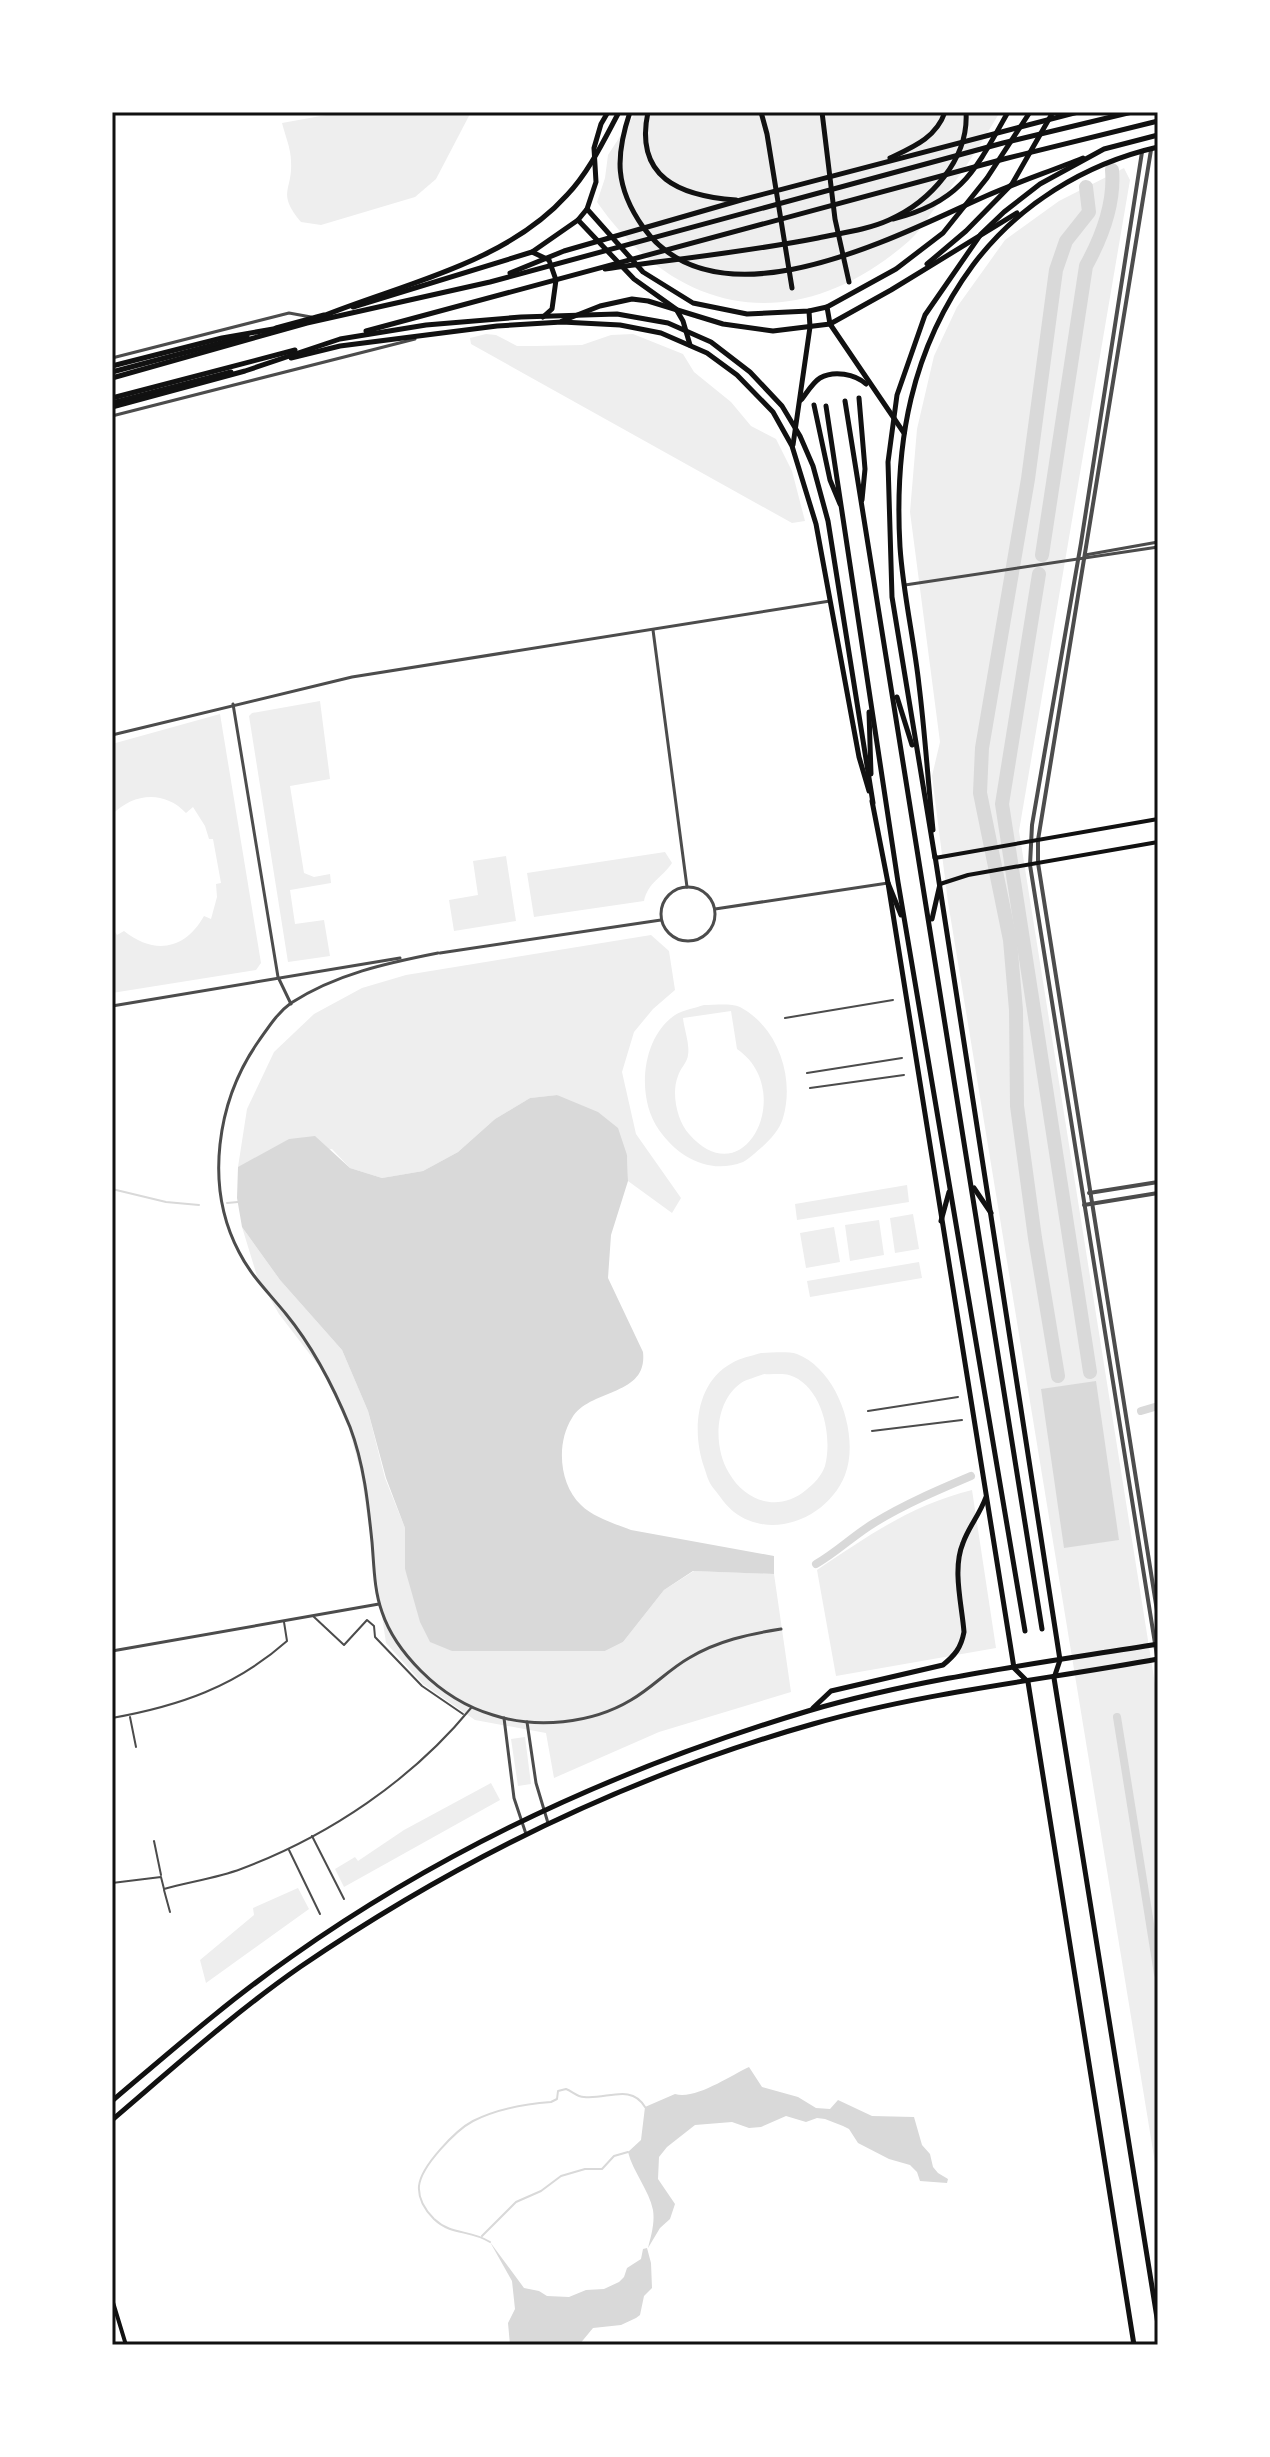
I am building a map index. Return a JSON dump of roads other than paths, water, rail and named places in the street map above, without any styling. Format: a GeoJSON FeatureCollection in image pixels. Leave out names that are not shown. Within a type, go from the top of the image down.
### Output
{"type":"FeatureCollection","features":[{"type":"Feature","properties":{"kind":"main road"},"geometry":{"type":"LineString","coordinates":[[112,375],[404,293],[532,252],[578,220],[587,209],[596,182],[594,148],[608,112]]}},
{"type":"Feature","properties":{"kind":"main road"},"geometry":{"type":"LineString","coordinates":[[112,366],[222,338],[307,323],[472,260],[534,226],[568,194],[598,151],[619,112]]}},
{"type":"Feature","properties":{"kind":"main road"},"geometry":{"type":"LineString","coordinates":[[630,112],[620,142],[620,177],[631,210],[660,246],[690,266],[716,273],[743,275],[783,271],[855,252],[1104,149],[1158,135]]}},
{"type":"Feature","properties":{"kind":"main road"},"geometry":{"type":"LineString","coordinates":[[648,112],[644,130],[647,154],[659,174],[675,188],[705,198],[741,200]]}},
{"type":"Feature","properties":{"kind":"main road"},"geometry":{"type":"LineString","coordinates":[[761,112],[792,288]]}},
{"type":"Feature","properties":{"kind":"main road"},"geometry":{"type":"LineString","coordinates":[[822,112],[835,219],[849,282]]}},
{"type":"Feature","properties":{"kind":"main road"},"geometry":{"type":"LineString","coordinates":[[876,165],[923,142],[941,123],[945,112]]}},
{"type":"Feature","properties":{"kind":"main road"},"geometry":{"type":"LineString","coordinates":[[889,221],[923,200],[949,169],[962,149],[966,112]]}},
{"type":"Feature","properties":{"kind":"main road"},"geometry":{"type":"LineString","coordinates":[[580,273],[795,242],[917,214],[941,203],[963,185],[1008,112]]}},
{"type":"Feature","properties":{"kind":"main road"},"geometry":{"type":"LineString","coordinates":[[587,209],[643,272],[693,303],[747,314],[809,311],[827,307],[896,269],[943,233],[987,178],[1030,112]]}},
{"type":"Feature","properties":{"kind":"main road"},"geometry":{"type":"LineString","coordinates":[[914,275],[966,231],[1012,184],[1053,112]]}},
{"type":"Feature","properties":{"kind":"main road"},"geometry":{"type":"LineString","coordinates":[[490,282],[564,251],[741,200],[1078,112]]}},
{"type":"Feature","properties":{"kind":"main road"},"geometry":{"type":"LineString","coordinates":[[112,375],[307,323],[490,282],[989,146],[1132,112]]}},
{"type":"Feature","properties":{"kind":"main road"},"geometry":{"type":"LineString","coordinates":[[112,403],[245,371],[340,339],[580,273],[1004,159],[1158,121]]}},
{"type":"Feature","properties":{"kind":"main road"},"geometry":{"type":"LineString","coordinates":[[562,322],[617,301],[648,301],[700,319],[773,331],[830,324],[1091,170],[1154,148]]}},
{"type":"Feature","properties":{"kind":"main road"},"geometry":{"type":"LineString","coordinates":[[1104,149],[1040,184],[1004,212],[981,234],[925,315],[897,395],[888,462],[892,597],[940,884],[1060,1660],[1054,1678],[1158,2324]]}},
{"type":"Feature","properties":{"kind":"main road"},"geometry":{"type":"LineString","coordinates":[[935,858],[919,686],[900,547],[904,434],[923,354],[939,318],[989,244],[1027,208]]}},
{"type":"Feature","properties":{"kind":"main road"},"geometry":{"type":"LineString","coordinates":[[578,220],[634,279],[676,309],[690,346]]}},
{"type":"Feature","properties":{"kind":"main road"},"geometry":{"type":"LineString","coordinates":[[532,252],[549,260],[556,280],[552,309],[537,323]]}},
{"type":"Feature","properties":{"kind":"main road"},"geometry":{"type":"LineString","coordinates":[[827,307],[830,324],[904,434]]}},
{"type":"Feature","properties":{"kind":"main road"},"geometry":{"type":"LineString","coordinates":[[792,446],[810,327],[809,311]]}},
{"type":"Feature","properties":{"kind":"main road"},"geometry":{"type":"LineString","coordinates":[[340,339],[426,325],[521,317],[617,314],[668,323],[711,342],[761,383],[782,406],[813,466],[828,521],[842,604],[1014,1668],[1028,1682],[1134,2345]]}},
{"type":"Feature","properties":{"kind":"main road"},"geometry":{"type":"LineString","coordinates":[[112,403],[340,346],[537,323],[620,325],[661,333],[707,353],[737,375],[773,412],[792,446],[816,524],[859,757],[873,803]]}},
{"type":"Feature","properties":{"kind":"main road"},"geometry":{"type":"LineString","coordinates":[[799,402],[819,378],[841,374],[858,376],[873,390]]}},
{"type":"Feature","properties":{"kind":"main road"},"geometry":{"type":"LineString","coordinates":[[859,398],[865,469],[861,509]]}},
{"type":"Feature","properties":{"kind":"main road"},"geometry":{"type":"LineString","coordinates":[[845,401],[921,859],[1042,1629]]}},
{"type":"Feature","properties":{"kind":"main road"},"geometry":{"type":"LineString","coordinates":[[814,405],[830,480],[843,512]]}},
{"type":"Feature","properties":{"kind":"main road"},"geometry":{"type":"LineString","coordinates":[[826,406],[898,882],[1025,1631]]}},
{"type":"Feature","properties":{"kind":"main road"},"geometry":{"type":"LineString","coordinates":[[891,679],[918,761]]}},
{"type":"Feature","properties":{"kind":"main road"},"geometry":{"type":"LineString","coordinates":[[868,684],[873,803]]}},
{"type":"Feature","properties":{"kind":"main road"},"geometry":{"type":"LineString","coordinates":[[935,858],[1158,819]]}},
{"type":"Feature","properties":{"kind":"main road"},"geometry":{"type":"LineString","coordinates":[[940,884],[968,875],[1158,842]]}},
{"type":"Feature","properties":{"kind":"main road"},"geometry":{"type":"LineString","coordinates":[[888,883],[906,926]]}},
{"type":"Feature","properties":{"kind":"main road"},"geometry":{"type":"LineString","coordinates":[[931,924],[940,884]]}},
{"type":"Feature","properties":{"kind":"main road"},"geometry":{"type":"LineString","coordinates":[[972,1184],[991,1213]]}},
{"type":"Feature","properties":{"kind":"main road"},"geometry":{"type":"LineString","coordinates":[[941,1221],[950,1187]]}},
{"type":"Feature","properties":{"kind":"main road"},"geometry":{"type":"LineString","coordinates":[[810,1711],[831,1691],[943,1665],[956,1653],[962,1645],[964,1632],[960,1553],[986,1496]]}},
{"type":"Feature","properties":{"kind":"main road"},"geometry":{"type":"LineString","coordinates":[[112,2101],[203,2024],[292,1957],[476,1843],[543,1810],[688,1750],[810,1711],[896,1690],[1156,1644]]}},
{"type":"Feature","properties":{"kind":"main road"},"geometry":{"type":"LineString","coordinates":[[112,2120],[208,2038],[299,1968],[483,1855],[548,1823],[693,1762],[813,1724],[899,1703],[1158,1660]]}},
{"type":"Feature","properties":{"kind":"main road"},"geometry":{"type":"LineString","coordinates":[[112,2299],[126,2345]]}},
{"type":"Feature","properties":{"kind":"street"},"geometry":{"type":"LineString","coordinates":[[1154,148],[1038,840],[1038,863],[1158,1617]]}},
{"type":"Feature","properties":{"kind":"street"},"geometry":{"type":"LineString","coordinates":[[1142,151],[1031,841],[1030,865],[1158,1660]]}},
{"type":"Feature","properties":{"kind":"street"},"geometry":{"type":"LineString","coordinates":[[112,358],[289,313],[315,317]]}},
{"type":"Feature","properties":{"kind":"street"},"geometry":{"type":"LineString","coordinates":[[112,416],[418,338]]}},
{"type":"Feature","properties":{"kind":"street"},"geometry":{"type":"LineString","coordinates":[[905,585],[1158,545]]}},
{"type":"Feature","properties":{"kind":"street"},"geometry":{"type":"LineString","coordinates":[[112,735],[352,677],[830,601]]}},
{"type":"Feature","properties":{"kind":"street"},"geometry":{"type":"LineString","coordinates":[[653,630],[687,887]]}},
{"type":"Feature","properties":{"kind":"street"},"geometry":{"type":"LineString","coordinates":[[233,704],[278,977],[291,1004]]}},
{"type":"Feature","properties":{"kind":"street"},"geometry":{"type":"LineString","coordinates":[[715,909],[888,883]]}},
{"type":"Feature","properties":{"kind":"street"},"geometry":{"type":"LineString","coordinates":[[687,887],[706,893],[715,909],[712,928],[696,940],[677,939],[669,934],[661,920],[661,910],[670,894],[687,887]]}},
{"type":"Feature","properties":{"kind":"street"},"geometry":{"type":"LineString","coordinates":[[112,1006],[278,977],[661,920]]}},
{"type":"Feature","properties":{"kind":"street"},"geometry":{"type":"LineString","coordinates":[[438,953],[383,964],[335,980],[291,1004],[275,1017],[235,1080],[222,1118],[220,1182],[226,1217],[237,1250],[252,1274],[286,1313],[315,1357],[350,1429],[364,1476],[379,1604],[391,1634],[406,1656],[439,1687],[472,1707],[527,1722],[584,1718],[612,1710],[632,1700],[707,1648],[781,1629]]}},
{"type":"Feature","properties":{"kind":"street"},"geometry":{"type":"LineString","coordinates":[[785,1018],[893,1000]]}},
{"type":"Feature","properties":{"kind":"street"},"geometry":{"type":"LineString","coordinates":[[807,1073],[902,1058]]}},
{"type":"Feature","properties":{"kind":"street"},"geometry":{"type":"LineString","coordinates":[[810,1088],[904,1075]]}},
{"type":"Feature","properties":{"kind":"street"},"geometry":{"type":"LineString","coordinates":[[1082,1194],[1158,1182]]}},
{"type":"Feature","properties":{"kind":"street"},"geometry":{"type":"LineString","coordinates":[[1084,1205],[1158,1193]]}},
{"type":"Feature","properties":{"kind":"street"},"geometry":{"type":"LineString","coordinates":[[868,1411],[958,1397]]}},
{"type":"Feature","properties":{"kind":"street"},"geometry":{"type":"LineString","coordinates":[[872,1431],[962,1420]]}},
{"type":"Feature","properties":{"kind":"street"},"geometry":{"type":"LineString","coordinates":[[112,1651],[379,1604]]}},
{"type":"Feature","properties":{"kind":"street"},"geometry":{"type":"LineString","coordinates":[[312,1616],[344,1645],[367,1620],[374,1626],[375,1637],[422,1686],[465,1716]]}},
{"type":"Feature","properties":{"kind":"street"},"geometry":{"type":"LineString","coordinates":[[112,1718],[197,1698],[238,1676],[269,1657],[287,1641],[284,1621]]}},
{"type":"Feature","properties":{"kind":"street"},"geometry":{"type":"LineString","coordinates":[[164,1889],[239,1870],[347,1816],[404,1775],[445,1740],[472,1707]]}},
{"type":"Feature","properties":{"kind":"street"},"geometry":{"type":"LineString","coordinates":[[129,1715],[136,1747]]}},
{"type":"Feature","properties":{"kind":"street"},"geometry":{"type":"LineString","coordinates":[[504,1718],[514,1798],[526,1834]]}},
{"type":"Feature","properties":{"kind":"street"},"geometry":{"type":"LineString","coordinates":[[527,1722],[536,1783],[548,1823]]}},
{"type":"Feature","properties":{"kind":"street"},"geometry":{"type":"LineString","coordinates":[[311,1835],[344,1899]]}},
{"type":"Feature","properties":{"kind":"street"},"geometry":{"type":"LineString","coordinates":[[154,1841],[170,1912]]}},
{"type":"Feature","properties":{"kind":"street"},"geometry":{"type":"LineString","coordinates":[[288,1848],[320,1914]]}},
{"type":"Feature","properties":{"kind":"street"},"geometry":{"type":"LineString","coordinates":[[112,1883],[161,1877]]}},
{"type":"Feature","properties":{"kind":"waterway"},"geometry":{"type":"LineString","coordinates":[[1042,555],[1086,266],[1106,220],[1112,170]]}},
{"type":"Feature","properties":{"kind":"waterway"},"geometry":{"type":"LineString","coordinates":[[1058,1376],[1017,1106],[1016,1010],[1010,940],[980,793],[982,748],[1028,479],[1056,270],[1066,241],[1089,212],[1086,187]]}},
{"type":"Feature","properties":{"kind":"waterway"},"geometry":{"type":"LineString","coordinates":[[1039,574],[1002,804],[1090,1372]]}},
{"type":"Feature","properties":{"kind":"waterway"},"geometry":{"type":"LineString","coordinates":[[112,1189],[166,1202],[199,1205]]}},
{"type":"Feature","properties":{"kind":"waterway"},"geometry":{"type":"LineString","coordinates":[[227,1203],[238,1202]]}},
{"type":"Feature","properties":{"kind":"waterway"},"geometry":{"type":"LineString","coordinates":[[1141,1411],[1158,1406]]}},
{"type":"Feature","properties":{"kind":"waterway"},"geometry":{"type":"LineString","coordinates":[[816,1564],[886,1516],[971,1476]]}},
{"type":"Feature","properties":{"kind":"waterway"},"geometry":{"type":"LineString","coordinates":[[1117,1717],[1158,1974]]}},
{"type":"Feature","properties":{"kind":"waterway"},"geometry":{"type":"LineString","coordinates":[[490,2242],[441,2224],[428,2212],[420,2196],[419,2186],[426,2169],[440,2149],[458,2132],[492,2113],[551,2102],[557,2099],[558,2091],[566,2089],[584,2097],[625,2094],[633,2096],[645,2107]]}},
{"type":"Feature","properties":{"kind":"waterway"},"geometry":{"type":"LineString","coordinates":[[482,2236],[516,2202],[541,2191],[561,2176],[585,2169],[602,2169],[614,2156],[628,2152]]}}]}
